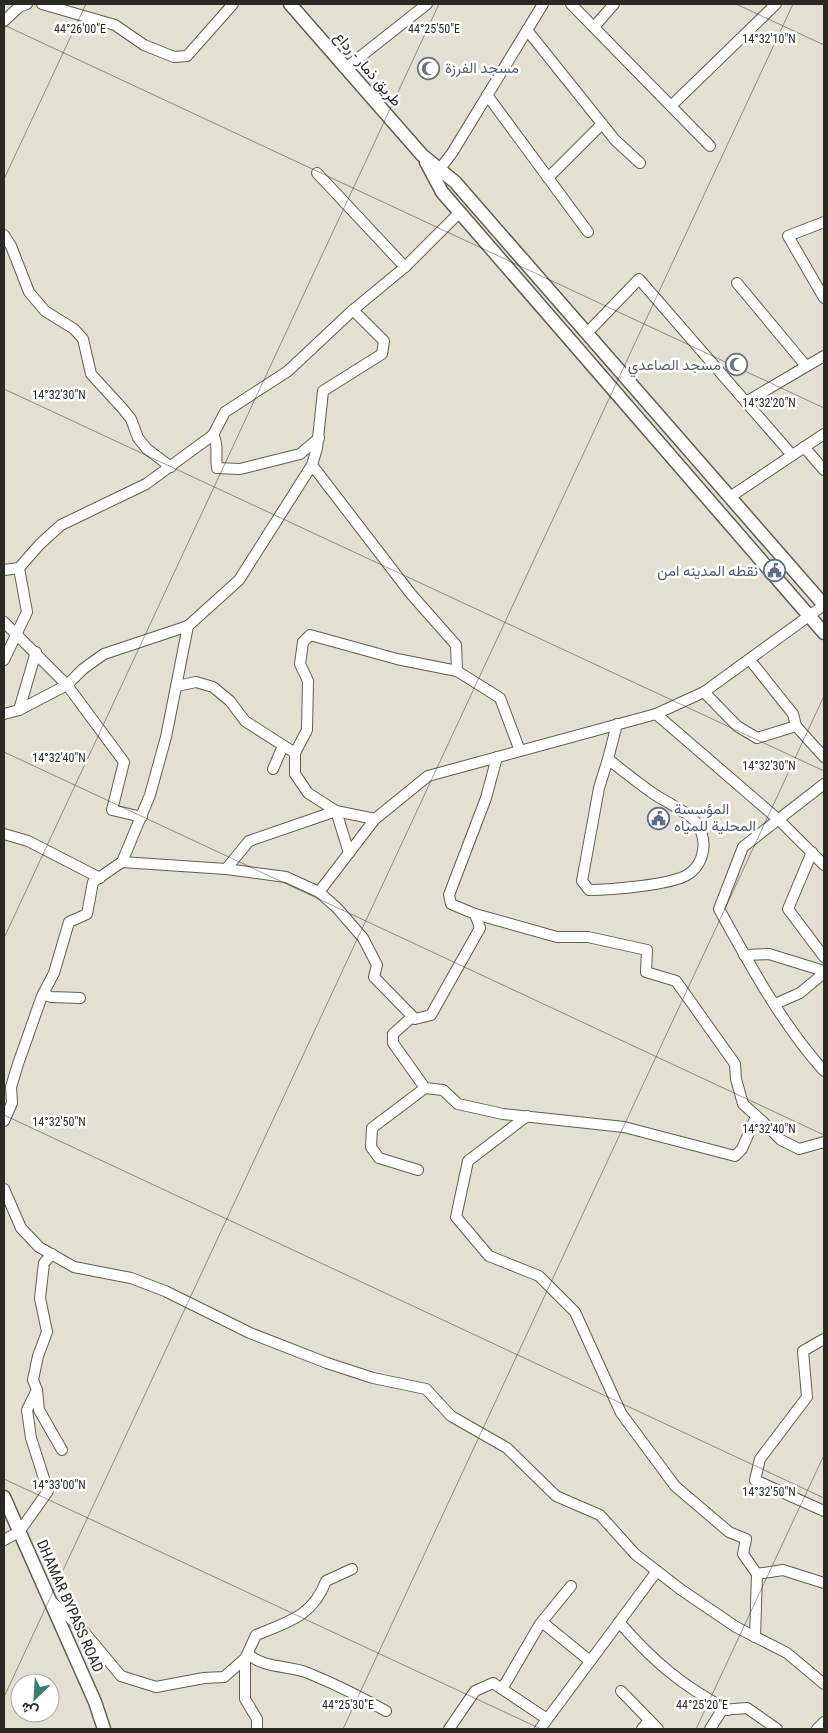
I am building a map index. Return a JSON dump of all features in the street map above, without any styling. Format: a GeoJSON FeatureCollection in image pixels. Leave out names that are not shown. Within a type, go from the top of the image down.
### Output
{"type":"FeatureCollection","features":[{"type":"Feature","properties":{"kind":"main road","name":"طريق ذمار - رداع"},"geometry":{"type":"LineString","coordinates":[[290,4],[437,173],[455,182],[824,605]]}},
{"type":"Feature","properties":{"kind":"main road"},"geometry":{"type":"LineString","coordinates":[[437,173],[442,192],[824,633]]}},
{"type":"Feature","properties":{"kind":"main road"},"geometry":{"type":"LineString","coordinates":[[751,548],[765,537]]}},
{"type":"Feature","properties":{"kind":"main road","name":"DHAMAR BYPASS ROAD"},"geometry":{"type":"LineString","coordinates":[[4,1497],[95,1702],[104,1729]]}},
{"type":"Feature","properties":{"kind":"street"},"geometry":{"type":"LineString","coordinates":[[4,21],[19,7],[26,4]]}},
{"type":"Feature","properties":{"kind":"street"},"geometry":{"type":"LineString","coordinates":[[42,4],[114,25],[144,45],[174,57],[187,56],[233,4]]}},
{"type":"Feature","properties":{"kind":"street"},"geometry":{"type":"LineString","coordinates":[[346,68],[427,4]]}},
{"type":"Feature","properties":{"kind":"street"},"geometry":{"type":"LineString","coordinates":[[437,173],[543,4]]}},
{"type":"Feature","properties":{"kind":"street"},"geometry":{"type":"LineString","coordinates":[[571,4],[710,146]]}},
{"type":"Feature","properties":{"kind":"street"},"geometry":{"type":"LineString","coordinates":[[594,27],[614,4]]}},
{"type":"Feature","properties":{"kind":"street"},"geometry":{"type":"LineString","coordinates":[[670,106],[776,4]]}},
{"type":"Feature","properties":{"kind":"street"},"geometry":{"type":"LineString","coordinates":[[528,30],[615,140],[640,163]]}},
{"type":"Feature","properties":{"kind":"street"},"geometry":{"type":"LineString","coordinates":[[487,95],[588,232]]}},
{"type":"Feature","properties":{"kind":"street"},"geometry":{"type":"LineString","coordinates":[[548,178],[602,124]]}},
{"type":"Feature","properties":{"kind":"street"},"geometry":{"type":"LineString","coordinates":[[317,173],[405,268]]}},
{"type":"Feature","properties":{"kind":"street"},"geometry":{"type":"LineString","coordinates":[[4,570],[18,568],[61,525],[146,484],[213,435],[225,412],[288,371],[352,310],[405,268],[460,212]]}},
{"type":"Feature","properties":{"kind":"street"},"geometry":{"type":"LineString","coordinates":[[824,222],[788,236],[824,298]]}},
{"type":"Feature","properties":{"kind":"street"},"geometry":{"type":"LineString","coordinates":[[4,235],[11,246],[29,292],[46,311],[74,329],[83,339],[91,374],[123,408],[131,419],[138,438],[147,449],[171,467]]}},
{"type":"Feature","properties":{"kind":"street"},"geometry":{"type":"LineString","coordinates":[[587,333],[639,279],[792,455]]}},
{"type":"Feature","properties":{"kind":"street"},"geometry":{"type":"LineString","coordinates":[[737,283],[806,366]]}},
{"type":"Feature","properties":{"kind":"street"},"geometry":{"type":"LineString","coordinates":[[4,714],[19,710],[67,685],[83,668],[104,654],[188,626],[239,580],[312,465],[319,438],[323,391],[382,354],[384,341],[352,310]]}},
{"type":"Feature","properties":{"kind":"street"},"geometry":{"type":"LineString","coordinates":[[746,402],[824,356]]}},
{"type":"Feature","properties":{"kind":"street"},"geometry":{"type":"LineString","coordinates":[[730,497],[824,434]]}},
{"type":"Feature","properties":{"kind":"street"},"geometry":{"type":"LineString","coordinates":[[213,435],[216,442],[215,459],[218,468],[240,469],[300,454],[319,438]]}},
{"type":"Feature","properties":{"kind":"street"},"geometry":{"type":"LineString","coordinates":[[804,447],[824,470]]}},
{"type":"Feature","properties":{"kind":"street"},"geometry":{"type":"LineString","coordinates":[[312,465],[411,594],[456,645],[457,671]]}},
{"type":"Feature","properties":{"kind":"street"},"geometry":{"type":"LineString","coordinates":[[4,660],[27,612],[18,568]]}},
{"type":"Feature","properties":{"kind":"street"},"geometry":{"type":"LineString","coordinates":[[319,892],[374,819],[428,776],[656,714],[704,692],[824,605]]}},
{"type":"Feature","properties":{"kind":"street"},"geometry":{"type":"LineString","coordinates":[[4,622],[67,685],[124,762],[112,810],[142,817]]}},
{"type":"Feature","properties":{"kind":"street"},"geometry":{"type":"LineString","coordinates":[[4,1121],[12,1103],[11,1088],[18,1064],[43,994],[54,972],[69,922],[87,914],[93,882],[122,862],[142,817],[166,736],[188,626]]}},
{"type":"Feature","properties":{"kind":"street"},"geometry":{"type":"LineString","coordinates":[[374,819],[336,811],[308,793],[295,774],[295,754],[307,730],[308,681],[300,664],[303,642],[310,635],[398,659],[457,671],[500,698],[520,751]]}},
{"type":"Feature","properties":{"kind":"street"},"geometry":{"type":"LineString","coordinates":[[19,710],[36,652]]}},
{"type":"Feature","properties":{"kind":"street"},"geometry":{"type":"LineString","coordinates":[[750,660],[794,714],[796,726],[824,757]]}},
{"type":"Feature","properties":{"kind":"street"},"geometry":{"type":"LineString","coordinates":[[177,686],[196,682],[213,687],[230,701],[244,721],[295,754]]}},
{"type":"Feature","properties":{"kind":"street"},"geometry":{"type":"LineString","coordinates":[[704,692],[737,726],[758,738],[796,726]]}},
{"type":"Feature","properties":{"kind":"street"},"geometry":{"type":"LineString","coordinates":[[656,714],[779,820],[824,865]]}},
{"type":"Feature","properties":{"kind":"street"},"geometry":{"type":"LineString","coordinates":[[608,759],[654,794],[692,818],[698,826],[703,836],[702,856],[699,864],[687,876],[645,885],[607,890],[589,890],[582,881],[599,788],[617,724]]}},
{"type":"Feature","properties":{"kind":"street"},"geometry":{"type":"LineString","coordinates":[[273,769],[283,746]]}},
{"type":"Feature","properties":{"kind":"street"},"geometry":{"type":"LineString","coordinates":[[496,757],[486,798],[449,895],[451,904],[475,914],[557,937],[588,937],[647,950],[646,972],[676,981],[735,1064],[736,1080],[742,1104],[781,1140],[799,1150],[824,1142]]}},
{"type":"Feature","properties":{"kind":"street"},"geometry":{"type":"LineString","coordinates":[[824,784],[743,847],[719,909],[775,1004],[808,1053],[824,1071]]}},
{"type":"Feature","properties":{"kind":"street"},"geometry":{"type":"LineString","coordinates":[[336,811],[349,852]]}},
{"type":"Feature","properties":{"kind":"street"},"geometry":{"type":"LineString","coordinates":[[226,869],[249,841],[336,811]]}},
{"type":"Feature","properties":{"kind":"street"},"geometry":{"type":"LineString","coordinates":[[4,834],[28,841],[100,878]]}},
{"type":"Feature","properties":{"kind":"street"},"geometry":{"type":"LineString","coordinates":[[812,852],[788,908],[824,957]]}},
{"type":"Feature","properties":{"kind":"street"},"geometry":{"type":"LineString","coordinates":[[122,862],[226,869],[286,877],[319,892],[337,908],[363,938],[377,965],[374,977],[415,1019],[431,1015],[480,928],[475,914]]}},
{"type":"Feature","properties":{"kind":"street"},"geometry":{"type":"LineString","coordinates":[[744,954],[769,954],[824,972]]}},
{"type":"Feature","properties":{"kind":"street"},"geometry":{"type":"LineString","coordinates":[[775,1004],[800,992],[824,972]]}},
{"type":"Feature","properties":{"kind":"street"},"geometry":{"type":"LineString","coordinates":[[43,994],[51,997],[80,998]]}},
{"type":"Feature","properties":{"kind":"street"},"geometry":{"type":"LineString","coordinates":[[412,1017],[393,1034],[393,1043],[425,1088]]}},
{"type":"Feature","properties":{"kind":"street"},"geometry":{"type":"LineString","coordinates":[[418,1170],[379,1158],[371,1147],[372,1128],[425,1088],[443,1090],[458,1104],[503,1114],[624,1127],[736,1156],[742,1149],[754,1121],[762,1121]]}},
{"type":"Feature","properties":{"kind":"street"},"geometry":{"type":"LineString","coordinates":[[527,1116],[468,1161],[456,1217],[489,1256],[539,1276],[575,1312],[621,1413],[675,1486],[729,1532],[746,1539],[743,1554],[757,1574],[755,1636]]}},
{"type":"Feature","properties":{"kind":"street"},"geometry":{"type":"LineString","coordinates":[[4,1189],[21,1228],[39,1247],[74,1267],[131,1278],[165,1291],[250,1333],[327,1364],[373,1378],[426,1389],[451,1416],[507,1448],[556,1496],[600,1515],[635,1554],[657,1571],[736,1627],[787,1653],[824,1684]]}},
{"type":"Feature","properties":{"kind":"street"},"geometry":{"type":"LineString","coordinates":[[52,1254],[44,1263],[40,1298],[47,1332],[38,1356],[34,1380],[39,1410],[62,1450]]}},
{"type":"Feature","properties":{"kind":"street"},"geometry":{"type":"LineString","coordinates":[[823,1508],[755,1480],[760,1458],[807,1397],[803,1351],[824,1339]]}},
{"type":"Feature","properties":{"kind":"street"},"geometry":{"type":"LineString","coordinates":[[4,1540],[19,1532],[48,1491],[31,1438],[27,1410],[37,1390]]}},
{"type":"Feature","properties":{"kind":"street"},"geometry":{"type":"LineString","coordinates":[[257,1729],[257,1719],[245,1699],[245,1659],[256,1635],[288,1622],[307,1611],[320,1598],[326,1581],[352,1569]]}},
{"type":"Feature","properties":{"kind":"street"},"geometry":{"type":"LineString","coordinates":[[757,1574],[783,1570],[824,1583]]}},
{"type":"Feature","properties":{"kind":"street"},"geometry":{"type":"LineString","coordinates":[[540,1729],[657,1571]]}},
{"type":"Feature","properties":{"kind":"street"},"geometry":{"type":"LineString","coordinates":[[502,1689],[542,1622],[571,1586]]}},
{"type":"Feature","properties":{"kind":"street"},"geometry":{"type":"LineString","coordinates":[[49,1599],[80,1627],[121,1676],[156,1687],[204,1678],[224,1677],[249,1655],[258,1662],[306,1672],[359,1696],[386,1711]]}},
{"type":"Feature","properties":{"kind":"street"},"geometry":{"type":"LineString","coordinates":[[542,1622],[590,1661]]}},
{"type":"Feature","properties":{"kind":"street"},"geometry":{"type":"LineString","coordinates":[[619,1622],[649,1656],[696,1693],[728,1710]]}},
{"type":"Feature","properties":{"kind":"street"},"geometry":{"type":"LineString","coordinates":[[449,1729],[475,1691],[493,1683],[547,1719]]}},
{"type":"Feature","properties":{"kind":"street"},"geometry":{"type":"LineString","coordinates":[[621,1691],[658,1729]]}},
{"type":"Feature","properties":{"kind":"street"},"geometry":{"type":"LineString","coordinates":[[710,1729],[722,1710],[747,1708],[777,1729]]}},
{"type":"Feature","properties":{"kind":"street"},"geometry":{"type":"LineString","coordinates":[[642,1729],[649,1720]]}},
{"type":"Feature","properties":{"kind":"street"},"geometry":{"type":"LineString","coordinates":[[817,1729],[824,1722]]}},
{"type":"Feature","properties":{"kind":"place","name":"مسجد الفرزة"},"geometry":{"type":"Point","coordinates":[429,68]}},
{"type":"Feature","properties":{"kind":"place","name":"مسجد الصاعدي"},"geometry":{"type":"Point","coordinates":[737,365]}},
{"type":"Feature","properties":{"kind":"place","name":"نقطه المدينه امن"},"geometry":{"type":"Point","coordinates":[774,571]}},
{"type":"Feature","properties":{"kind":"place","name":"المؤسسة المحلية للمياه"},"geometry":{"type":"Point","coordinates":[658,818]}}]}
